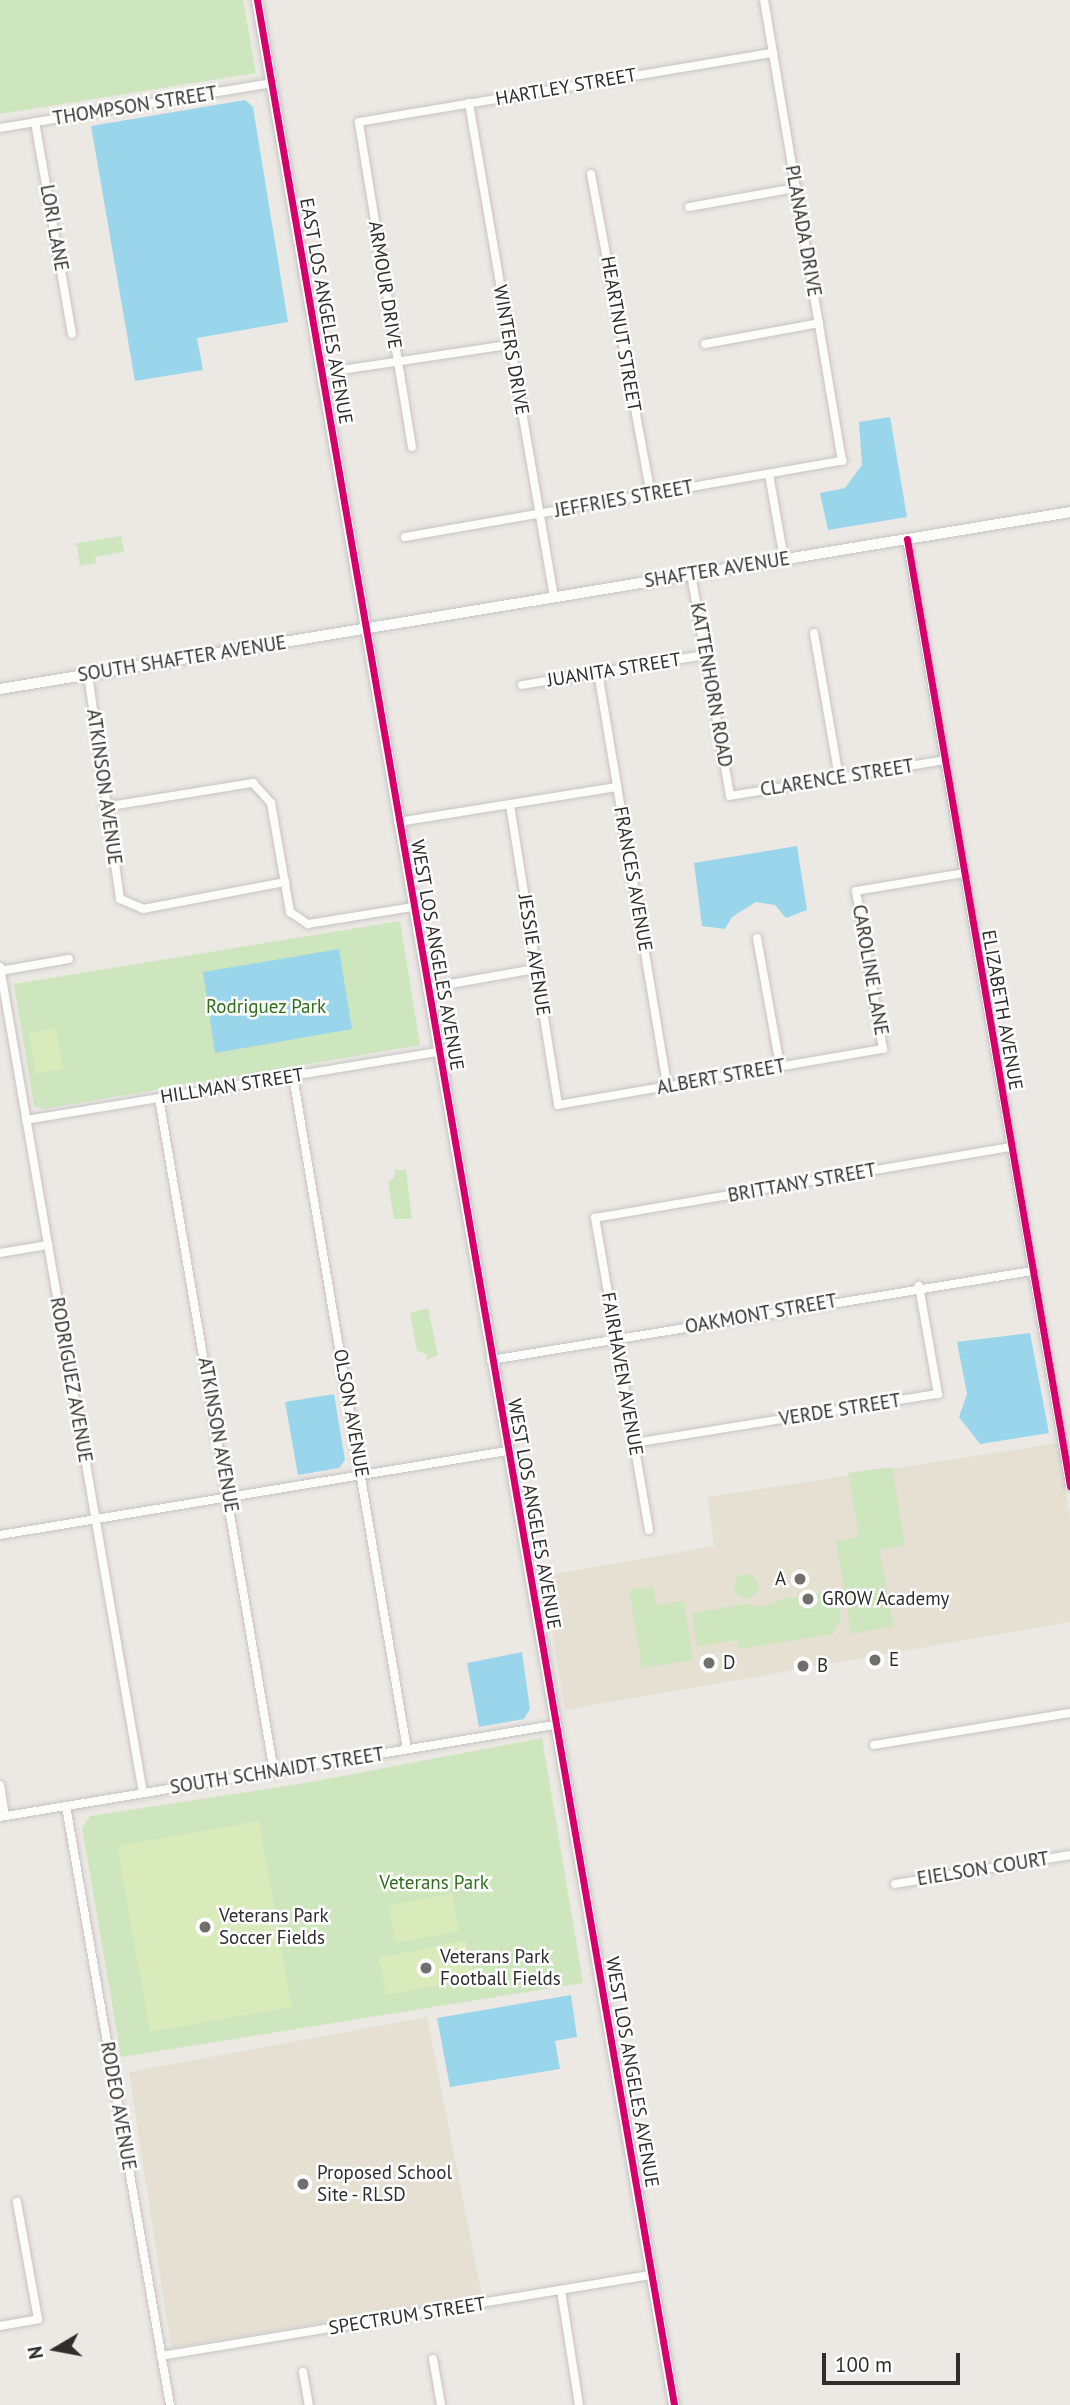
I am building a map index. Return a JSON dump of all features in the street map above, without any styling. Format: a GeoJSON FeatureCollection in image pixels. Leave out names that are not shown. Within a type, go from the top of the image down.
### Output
{"type":"FeatureCollection","features":[{"type":"Feature","properties":{"kind":"main road","name":"SHAFTER AVENUE"},"geometry":{"type":"LineString","coordinates":[[365,628],[1070,512]]}},
{"type":"Feature","properties":{"kind":"main road","name":"SOUTH SHAFTER AVENUE"},"geometry":{"type":"LineString","coordinates":[[0,689],[365,628]]}},
{"type":"Feature","properties":{"kind":"street","name":"EAST LOS ANGELES AVENUE"},"geometry":{"type":"LineString","coordinates":[[257,0],[365,628]]}},
{"type":"Feature","properties":{"kind":"street","name":"PLANADA DRIVE"},"geometry":{"type":"LineString","coordinates":[[764,2],[842,461]]}},
{"type":"Feature","properties":{"kind":"street","name":"HARTLEY STREET"},"geometry":{"type":"LineString","coordinates":[[359,122],[773,53]]}},
{"type":"Feature","properties":{"kind":"street","name":"THOMPSON STREET"},"geometry":{"type":"LineString","coordinates":[[0,128],[271,83]]}},
{"type":"Feature","properties":{"kind":"street","name":"WINTERS DRIVE"},"geometry":{"type":"LineString","coordinates":[[469,103],[554,597]]}},
{"type":"Feature","properties":{"kind":"street","name":"LORI LANE"},"geometry":{"type":"LineString","coordinates":[[35,122],[72,334]]}},
{"type":"Feature","properties":{"kind":"street","name":"ARMOUR DRIVE"},"geometry":{"type":"LineString","coordinates":[[359,122],[412,447]]}},
{"type":"Feature","properties":{"kind":"street","name":"HEARTNUT STREET"},"geometry":{"type":"LineString","coordinates":[[591,174],[651,494]]}},
{"type":"Feature","properties":{"kind":"street"},"geometry":{"type":"LineString","coordinates":[[689,207],[796,188]]}},
{"type":"Feature","properties":{"kind":"street"},"geometry":{"type":"LineString","coordinates":[[705,344],[819,323]]}},
{"type":"Feature","properties":{"kind":"street"},"geometry":{"type":"LineString","coordinates":[[321,373],[509,345]]}},
{"type":"Feature","properties":{"kind":"street","name":"JEFFRIES STREET"},"geometry":{"type":"LineString","coordinates":[[405,537],[842,461]]}},
{"type":"Feature","properties":{"kind":"street"},"geometry":{"type":"LineString","coordinates":[[769,474],[784,559]]}},
{"type":"Feature","properties":{"kind":"street","name":"ELIZABETH AVENUE"},"geometry":{"type":"LineString","coordinates":[[906,539],[1070,1486]]}},
{"type":"Feature","properties":{"kind":"street","name":"KATTENHORN ROAD"},"geometry":{"type":"LineString","coordinates":[[691,574],[730,796]]}},
{"type":"Feature","properties":{"kind":"street","name":"WEST LOS ANGELES AVENUE"},"geometry":{"type":"LineString","coordinates":[[365,628],[674,2405]]}},
{"type":"Feature","properties":{"kind":"street"},"geometry":{"type":"LineString","coordinates":[[814,633],[839,778]]}},
{"type":"Feature","properties":{"kind":"street","name":"JUANITA STREET"},"geometry":{"type":"LineString","coordinates":[[523,685],[705,655]]}},
{"type":"Feature","properties":{"kind":"street","name":"FRANCES AVENUE"},"geometry":{"type":"LineString","coordinates":[[598,672],[667,1086]]}},
{"type":"Feature","properties":{"kind":"street","name":"ATKINSON AVENUE"},"geometry":{"type":"LineString","coordinates":[[88,674],[104,807],[120,899],[144,909],[285,882]]}},
{"type":"Feature","properties":{"kind":"street","name":"CLARENCE STREET"},"geometry":{"type":"LineString","coordinates":[[730,796],[945,760]]}},
{"type":"Feature","properties":{"kind":"street"},"geometry":{"type":"LineString","coordinates":[[104,807],[253,783],[271,803],[290,912],[308,924],[413,906]]}},
{"type":"Feature","properties":{"kind":"street"},"geometry":{"type":"LineString","coordinates":[[398,822],[617,787]]}},
{"type":"Feature","properties":{"kind":"street","name":"JESSIE AVENUE"},"geometry":{"type":"LineString","coordinates":[[510,805],[558,1105]]}},
{"type":"Feature","properties":{"kind":"street","name":"CAROLINE LANE"},"geometry":{"type":"LineString","coordinates":[[883,1049],[856,891],[963,873]]}},
{"type":"Feature","properties":{"kind":"street"},"geometry":{"type":"LineString","coordinates":[[757,938],[780,1066]]}},
{"type":"Feature","properties":{"kind":"street"},"geometry":{"type":"LineString","coordinates":[[0,970],[69,959]]}},
{"type":"Feature","properties":{"kind":"street"},"geometry":{"type":"LineString","coordinates":[[427,988],[535,969]]}},
{"type":"Feature","properties":{"kind":"street","name":"RODRIGUEZ AVENUE"},"geometry":{"type":"LineString","coordinates":[[0,970],[143,1793]]}},
{"type":"Feature","properties":{"kind":"street","name":"ALBERT STREET"},"geometry":{"type":"LineString","coordinates":[[558,1105],[883,1049]]}},
{"type":"Feature","properties":{"kind":"street","name":"HILLMAN STREET"},"geometry":{"type":"LineString","coordinates":[[26,1120],[438,1052]]}},
{"type":"Feature","properties":{"kind":"street","name":"OLSON AVENUE"},"geometry":{"type":"LineString","coordinates":[[293,1076],[407,1749]]}},
{"type":"Feature","properties":{"kind":"street","name":"ATKINSON AVENUE"},"geometry":{"type":"LineString","coordinates":[[159,1098],[274,1772]]}},
{"type":"Feature","properties":{"kind":"street","name":"BRITTANY STREET"},"geometry":{"type":"LineString","coordinates":[[595,1219],[1010,1147]]}},
{"type":"Feature","properties":{"kind":"street","name":"FAIRHAVEN AVENUE"},"geometry":{"type":"LineString","coordinates":[[595,1219],[649,1530]]}},
{"type":"Feature","properties":{"kind":"street"},"geometry":{"type":"LineString","coordinates":[[0,1253],[48,1245]]}},
{"type":"Feature","properties":{"kind":"street","name":"OAKMONT STREET"},"geometry":{"type":"LineString","coordinates":[[491,1360],[919,1286],[1032,1271]]}},
{"type":"Feature","properties":{"kind":"street","name":"VERDE STREET"},"geometry":{"type":"LineString","coordinates":[[634,1443],[938,1394],[919,1286]]}},
{"type":"Feature","properties":{"kind":"street"},"geometry":{"type":"LineString","coordinates":[[0,1535],[507,1451]]}},
{"type":"Feature","properties":{"kind":"street"},"geometry":{"type":"LineString","coordinates":[[874,1745],[1070,1713]]}},
{"type":"Feature","properties":{"kind":"street","name":"SOUTH SCHNAIDT STREET"},"geometry":{"type":"LineString","coordinates":[[3,1817],[554,1725]]}},
{"type":"Feature","properties":{"kind":"street"},"geometry":{"type":"LineString","coordinates":[[0,1785],[3,1817]]}},
{"type":"Feature","properties":{"kind":"street","name":"RODEO AVENUE"},"geometry":{"type":"LineString","coordinates":[[65,1806],[170,2405]]}},
{"type":"Feature","properties":{"kind":"street","name":"EIELSON COURT"},"geometry":{"type":"LineString","coordinates":[[895,1884],[1070,1854]]}},
{"type":"Feature","properties":{"kind":"street"},"geometry":{"type":"LineString","coordinates":[[0,2326],[38,2319],[18,2202]]}},
{"type":"Feature","properties":{"kind":"street","name":"SPECTRUM STREET"},"geometry":{"type":"LineString","coordinates":[[161,2356],[652,2275]]}},
{"type":"Feature","properties":{"kind":"street"},"geometry":{"type":"LineString","coordinates":[[561,2290],[579,2405]]}},
{"type":"Feature","properties":{"kind":"street"},"geometry":{"type":"LineString","coordinates":[[433,2359],[441,2405]]}},
{"type":"Feature","properties":{"kind":"street"},"geometry":{"type":"LineString","coordinates":[[303,2372],[309,2405]]}},
{"type":"Feature","properties":{"kind":"shaded area","name":"GROW Academy"},"geometry":{"type":"Polygon","coordinates":[[[1058,1443],[1070,1519],[1070,1622],[565,1710],[543,1576],[714,1546],[708,1497],[1058,1443]]]}},
{"type":"Feature","properties":{"kind":"shaded area","name":"Proposed School Site - RLSD"},"geometry":{"type":"Polygon","coordinates":[[[427,2017],[482,2296],[171,2348],[129,2072],[427,2017]]]}},
{"type":"Feature","properties":{"kind":"green space"},"geometry":{"type":"Polygon","coordinates":[[[0,0],[243,0],[256,73],[0,114],[0,0]]]}},
{"type":"Feature","properties":{"kind":"green space"},"geometry":{"type":"Polygon","coordinates":[[[121,536],[124,552],[95,557],[96,563],[80,566],[77,546],[73,544],[121,536]]]}},
{"type":"Feature","properties":{"kind":"green space","name":"Rodriguez Park"},"geometry":{"type":"Polygon","coordinates":[[[400,921],[420,1045],[43,1109],[34,1106],[14,984],[400,921]]]}},
{"type":"Feature","properties":{"kind":"green space"},"geometry":{"type":"Polygon","coordinates":[[[56,1028],[63,1069],[36,1073],[29,1033],[56,1028]]]}},
{"type":"Feature","properties":{"kind":"green space"},"geometry":{"type":"Polygon","coordinates":[[[394,1170],[406,1170],[412,1219],[394,1219],[388,1183],[395,1176],[394,1170]]]}},
{"type":"Feature","properties":{"kind":"green space"},"geometry":{"type":"Polygon","coordinates":[[[428,1308],[438,1355],[427,1360],[426,1354],[417,1351],[410,1313],[428,1308]]]}},
{"type":"Feature","properties":{"kind":"green space"},"geometry":{"type":"Polygon","coordinates":[[[892,1467],[905,1545],[879,1550],[894,1626],[851,1634],[836,1541],[859,1537],[848,1473],[892,1467]]]}},
{"type":"Feature","properties":{"kind":"green space"},"geometry":{"type":"Polygon","coordinates":[[[741,1574],[751,1574],[758,1581],[758,1591],[751,1598],[741,1598],[734,1591],[734,1581],[741,1574]]]}},
{"type":"Feature","properties":{"kind":"green space"},"geometry":{"type":"Polygon","coordinates":[[[653,1586],[656,1605],[684,1601],[693,1660],[642,1668],[629,1590],[653,1586]]]}},
{"type":"Feature","properties":{"kind":"green space"},"geometry":{"type":"Polygon","coordinates":[[[836,1590],[841,1620],[833,1634],[739,1649],[737,1640],[697,1647],[692,1613],[746,1604],[761,1607],[782,1599],[836,1590]]]}},
{"type":"Feature","properties":{"kind":"green space","name":"Veterans Park"},"geometry":{"type":"Polygon","coordinates":[[[542,1738],[583,1983],[121,2057],[82,1828],[90,1816],[306,1783],[542,1738]]]}},
{"type":"Feature","properties":{"kind":"green space","name":"Veterans Park Soccer Fields"},"geometry":{"type":"Polygon","coordinates":[[[259,1821],[292,2007],[150,2032],[117,1846],[259,1821]]]}},
{"type":"Feature","properties":{"kind":"green space","name":"Veterans Park Football Fields"},"geometry":{"type":"Polygon","coordinates":[[[452,1893],[459,1931],[396,1943],[388,1906],[452,1893]]]}},
{"type":"Feature","properties":{"kind":"green space","name":"Veterans Park Football Fields"},"geometry":{"type":"Polygon","coordinates":[[[466,1940],[474,1978],[386,1995],[379,1958],[466,1940]]]}},
{"type":"Feature","properties":{"kind":"water"},"geometry":{"type":"Polygon","coordinates":[[[245,100],[253,107],[288,322],[197,338],[203,370],[135,381],[91,126],[245,100]]]}},
{"type":"Feature","properties":{"kind":"water"},"geometry":{"type":"Polygon","coordinates":[[[890,417],[907,517],[828,530],[820,493],[845,488],[862,465],[859,422],[890,417]]]}},
{"type":"Feature","properties":{"kind":"water"},"geometry":{"type":"Polygon","coordinates":[[[797,846],[807,910],[786,918],[775,905],[756,902],[732,917],[725,929],[702,926],[694,863],[797,846]]]}},
{"type":"Feature","properties":{"kind":"water"},"geometry":{"type":"Polygon","coordinates":[[[339,949],[352,1029],[215,1053],[203,972],[339,949]]]}},
{"type":"Feature","properties":{"kind":"water"},"geometry":{"type":"Polygon","coordinates":[[[1030,1333],[1049,1433],[980,1444],[959,1417],[967,1394],[957,1342],[1030,1333]]]}},
{"type":"Feature","properties":{"kind":"water"},"geometry":{"type":"Polygon","coordinates":[[[334,1394],[345,1460],[339,1468],[298,1475],[285,1402],[334,1394]]]}},
{"type":"Feature","properties":{"kind":"water"},"geometry":{"type":"Polygon","coordinates":[[[522,1652],[530,1709],[524,1719],[479,1727],[467,1663],[522,1652]]]}},
{"type":"Feature","properties":{"kind":"water"},"geometry":{"type":"Polygon","coordinates":[[[571,1995],[577,2037],[555,2041],[560,2069],[450,2087],[437,2018],[571,1995]]]}},
{"type":"Feature","properties":{"kind":"cycle path"},"geometry":{"type":"LineString","coordinates":[[257,0],[674,2405]]}},
{"type":"Feature","properties":{"kind":"cycle path"},"geometry":{"type":"LineString","coordinates":[[907,539],[1070,1486]]}},
{"type":"Feature","properties":{"kind":"place","name":"A"},"geometry":{"type":"Point","coordinates":[800,1579]}},
{"type":"Feature","properties":{"kind":"place","name":"GROW Academy"},"geometry":{"type":"Point","coordinates":[808,1599]}},
{"type":"Feature","properties":{"kind":"place","name":"E"},"geometry":{"type":"Point","coordinates":[875,1660]}},
{"type":"Feature","properties":{"kind":"place","name":"D"},"geometry":{"type":"Point","coordinates":[709,1663]}},
{"type":"Feature","properties":{"kind":"place","name":"B"},"geometry":{"type":"Point","coordinates":[803,1666]}},
{"type":"Feature","properties":{"kind":"place","name":"Veterans Park Soccer Fields"},"geometry":{"type":"Point","coordinates":[205,1927]}},
{"type":"Feature","properties":{"kind":"place","name":"Veterans Park Football Fields"},"geometry":{"type":"Point","coordinates":[426,1968]}},
{"type":"Feature","properties":{"kind":"place","name":"Proposed School Site - RLSD"},"geometry":{"type":"Point","coordinates":[303,2184]}}]}
